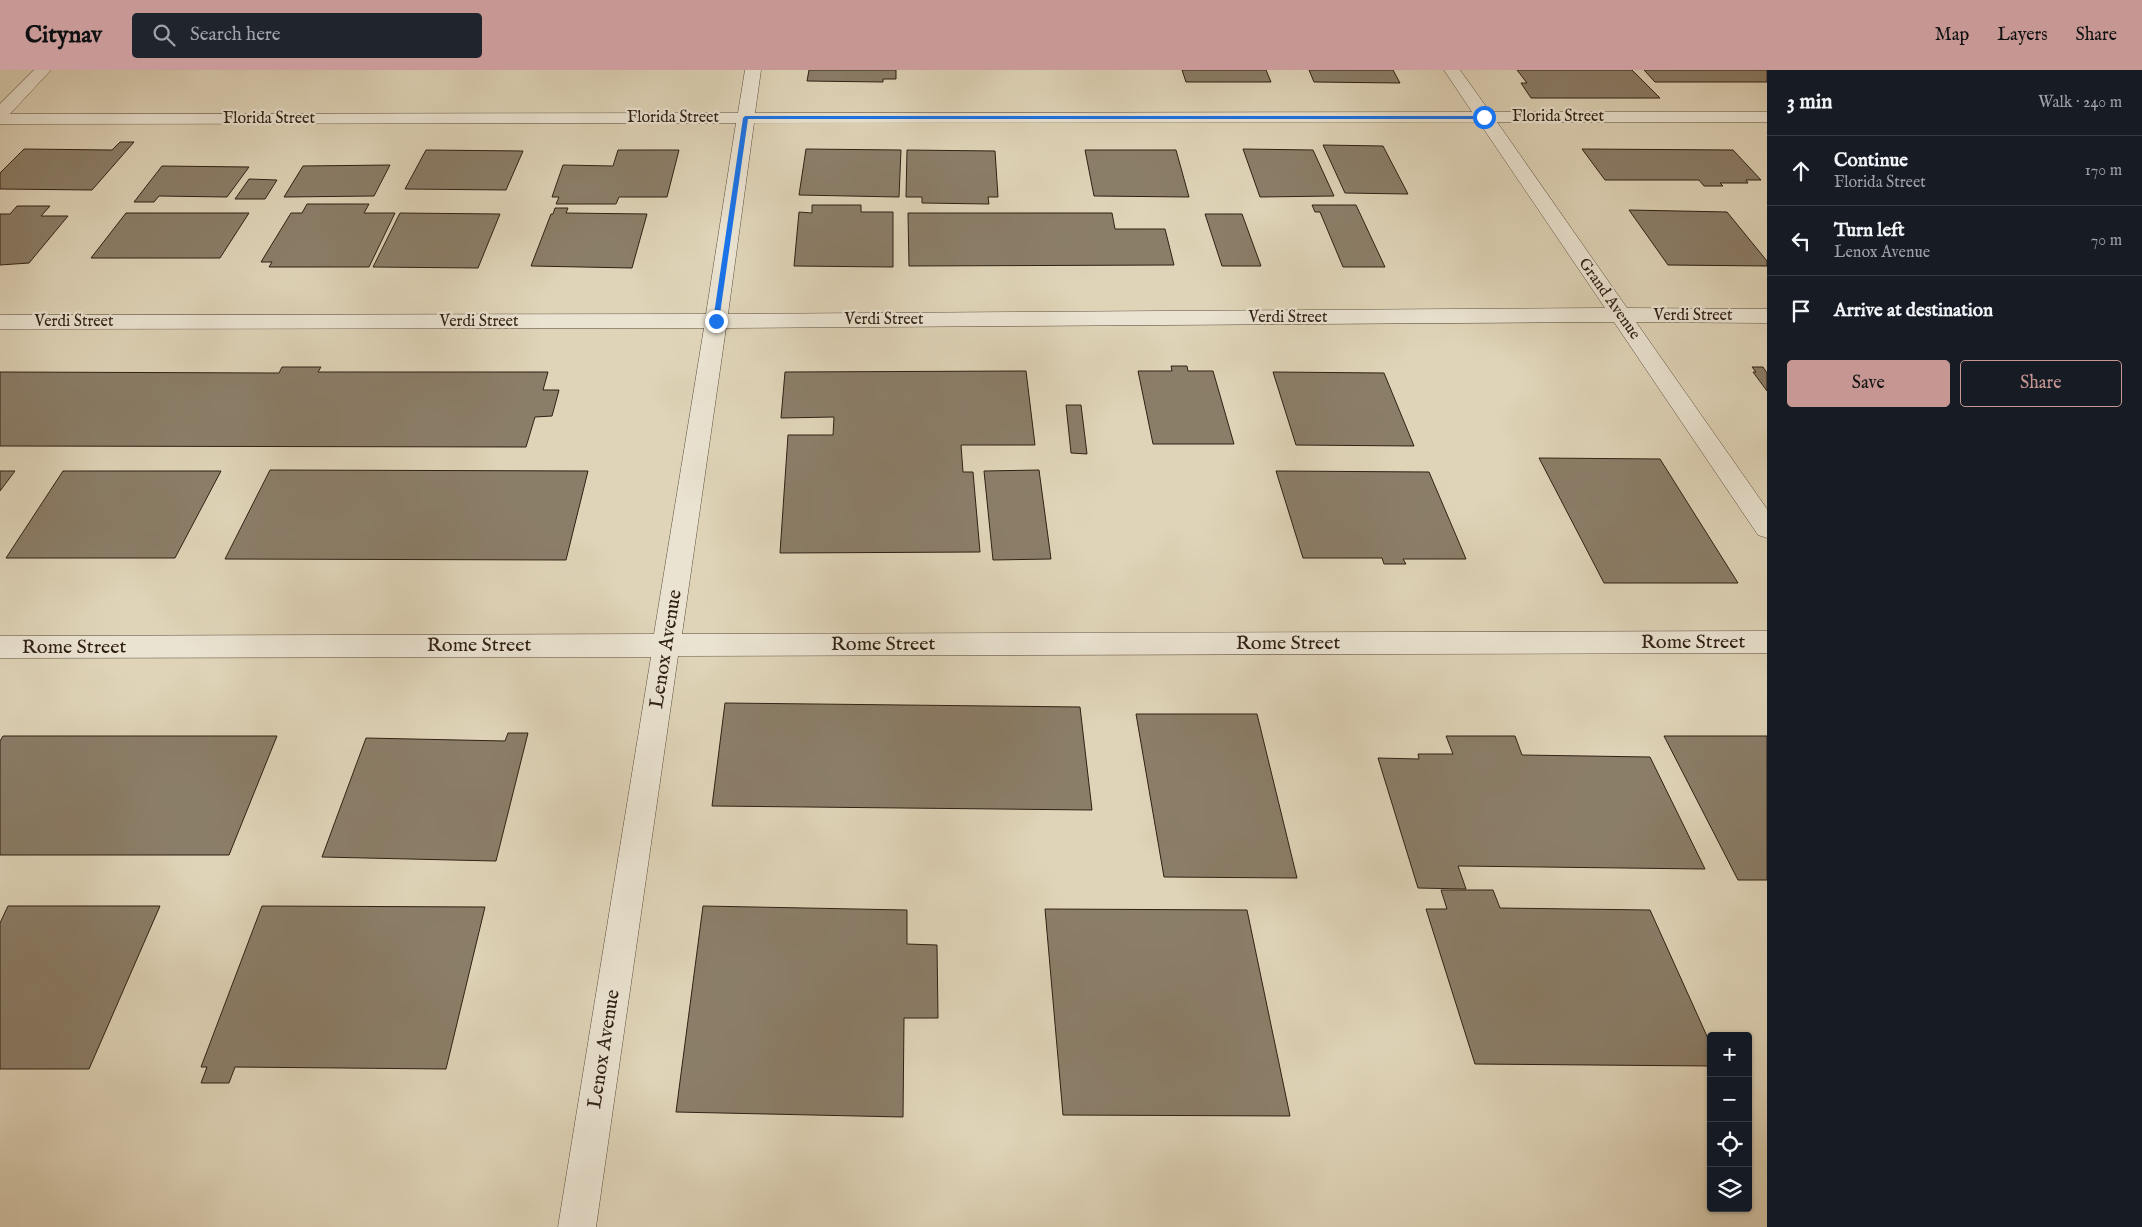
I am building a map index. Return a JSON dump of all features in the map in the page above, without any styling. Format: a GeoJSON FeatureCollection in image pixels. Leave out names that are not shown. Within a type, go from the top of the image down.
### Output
{"type":"FeatureCollection","features":[{"type":"Feature","properties":{"kind":"street"},"geometry":{"type":"LineString","coordinates":[[0,114],[43,70]]}},
{"type":"Feature","properties":{"kind":"street","name":"Lenox Avenue"},"geometry":{"type":"LineString","coordinates":[[577,1227],[753,70]]}},
{"type":"Feature","properties":{"kind":"street","name":"Grand Avenue"},"geometry":{"type":"LineString","coordinates":[[1452,70],[1767,528]]}},
{"type":"Feature","properties":{"kind":"street","name":"Florida Street"},"geometry":{"type":"LineString","coordinates":[[0,119],[1767,117]]}},
{"type":"Feature","properties":{"kind":"street","name":"Verdi Street"},"geometry":{"type":"LineString","coordinates":[[0,322],[1767,316]]}},
{"type":"Feature","properties":{"kind":"street","name":"Rome Street"},"geometry":{"type":"LineString","coordinates":[[0,647],[1767,642]]}},
{"type":"Feature","properties":{"kind":"building"},"geometry":{"type":"Polygon","coordinates":[[[809,70],[896,70],[896,79],[883,79],[883,82],[807,81],[809,70]]]}},
{"type":"Feature","properties":{"kind":"building"},"geometry":{"type":"Polygon","coordinates":[[[1182,70],[1266,70],[1271,82],[1186,82],[1182,70]]]}},
{"type":"Feature","properties":{"kind":"building"},"geometry":{"type":"Polygon","coordinates":[[[1309,70],[1393,70],[1400,83],[1314,82],[1309,70]]]}},
{"type":"Feature","properties":{"kind":"building"},"geometry":{"type":"Polygon","coordinates":[[[1517,70],[1632,70],[1660,98],[1531,98],[1521,83],[1527,83],[1517,70]]]}},
{"type":"Feature","properties":{"kind":"building"},"geometry":{"type":"Polygon","coordinates":[[[1644,70],[1767,70],[1767,82],[1655,82],[1644,70]]]}},
{"type":"Feature","properties":{"kind":"building"},"geometry":{"type":"Polygon","coordinates":[[[120,142],[134,142],[92,190],[0,189],[0,173],[24,149],[112,150],[120,142]]]}},
{"type":"Feature","properties":{"kind":"building"},"geometry":{"type":"Polygon","coordinates":[[[1323,145],[1383,146],[1408,194],[1345,193],[1323,145]]]}},
{"type":"Feature","properties":{"kind":"building"},"geometry":{"type":"Polygon","coordinates":[[[806,149],[901,150],[899,197],[799,195],[806,149]]]}},
{"type":"Feature","properties":{"kind":"building"},"geometry":{"type":"Polygon","coordinates":[[[1243,149],[1313,150],[1334,196],[1260,197],[1243,149]]]}},
{"type":"Feature","properties":{"kind":"building"},"geometry":{"type":"Polygon","coordinates":[[[1582,149],[1733,150],[1761,180],[1746,180],[1748,183],[1720,183],[1723,186],[1704,186],[1699,180],[1605,180],[1582,149]]]}},
{"type":"Feature","properties":{"kind":"building"},"geometry":{"type":"Polygon","coordinates":[[[426,150],[523,151],[506,190],[405,189],[426,150]]]}},
{"type":"Feature","properties":{"kind":"building"},"geometry":{"type":"Polygon","coordinates":[[[618,150],[679,150],[667,197],[619,197],[616,204],[556,204],[559,197],[552,197],[563,165],[613,166],[618,150]]]}},
{"type":"Feature","properties":{"kind":"building"},"geometry":{"type":"Polygon","coordinates":[[[907,150],[995,151],[998,197],[988,197],[989,204],[922,203],[922,197],[906,197],[907,150]]]}},
{"type":"Feature","properties":{"kind":"building"},"geometry":{"type":"Polygon","coordinates":[[[1085,150],[1176,150],[1189,197],[1094,196],[1085,150]]]}},
{"type":"Feature","properties":{"kind":"building"},"geometry":{"type":"Polygon","coordinates":[[[390,165],[374,196],[284,197],[303,166],[390,165]]]}},
{"type":"Feature","properties":{"kind":"building"},"geometry":{"type":"Polygon","coordinates":[[[162,166],[249,167],[227,197],[159,196],[154,202],[134,202],[162,166]]]}},
{"type":"Feature","properties":{"kind":"building"},"geometry":{"type":"Polygon","coordinates":[[[249,179],[277,180],[265,199],[235,199],[249,179]]]}},
{"type":"Feature","properties":{"kind":"building"},"geometry":{"type":"Polygon","coordinates":[[[307,204],[369,204],[364,213],[395,213],[369,267],[269,267],[272,262],[261,262],[291,213],[302,213],[307,204]]]}},
{"type":"Feature","properties":{"kind":"building"},"geometry":{"type":"Polygon","coordinates":[[[812,205],[861,205],[861,212],[893,212],[893,267],[794,266],[799,212],[812,213],[812,205]]]}},
{"type":"Feature","properties":{"kind":"building"},"geometry":{"type":"Polygon","coordinates":[[[1312,205],[1356,205],[1385,267],[1343,267],[1320,212],[1315,212],[1312,205]]]}},
{"type":"Feature","properties":{"kind":"building"},"geometry":{"type":"Polygon","coordinates":[[[17,206],[50,206],[41,216],[68,216],[29,263],[0,265],[0,214],[10,214],[17,206]]]}},
{"type":"Feature","properties":{"kind":"building"},"geometry":{"type":"Polygon","coordinates":[[[555,208],[568,208],[566,213],[647,214],[632,268],[531,266],[555,208]]]}},
{"type":"Feature","properties":{"kind":"building"},"geometry":{"type":"Polygon","coordinates":[[[1629,210],[1727,212],[1767,261],[1767,266],[1668,265],[1629,210]]]}},
{"type":"Feature","properties":{"kind":"building"},"geometry":{"type":"Polygon","coordinates":[[[126,213],[249,213],[220,258],[91,258],[126,213]]]}},
{"type":"Feature","properties":{"kind":"building"},"geometry":{"type":"Polygon","coordinates":[[[400,213],[500,214],[478,268],[373,267],[400,213]]]}},
{"type":"Feature","properties":{"kind":"building"},"geometry":{"type":"Polygon","coordinates":[[[908,213],[1112,213],[1115,229],[1165,229],[1174,265],[909,266],[908,213]]]}},
{"type":"Feature","properties":{"kind":"building"},"geometry":{"type":"Polygon","coordinates":[[[1205,214],[1242,214],[1261,266],[1222,266],[1205,214]]]}},
{"type":"Feature","properties":{"kind":"building"},"geometry":{"type":"Polygon","coordinates":[[[1171,366],[1187,366],[1188,371],[1213,371],[1234,444],[1153,444],[1138,371],[1172,371],[1171,366]]]}},
{"type":"Feature","properties":{"kind":"building"},"geometry":{"type":"Polygon","coordinates":[[[282,367],[321,367],[318,372],[548,372],[543,390],[559,390],[552,416],[535,417],[526,447],[0,446],[0,372],[279,373],[282,367]]]}},
{"type":"Feature","properties":{"kind":"building"},"geometry":{"type":"Polygon","coordinates":[[[1752,367],[1763,367],[1767,373],[1767,391],[1753,372],[1756,372],[1752,367]]]}},
{"type":"Feature","properties":{"kind":"building"},"geometry":{"type":"Polygon","coordinates":[[[1026,371],[1035,445],[961,445],[963,472],[973,472],[980,552],[780,553],[788,435],[833,435],[834,417],[781,418],[785,372],[1026,371]]]}},
{"type":"Feature","properties":{"kind":"building"},"geometry":{"type":"Polygon","coordinates":[[[1273,372],[1384,373],[1414,446],[1296,445],[1273,372]]]}},
{"type":"Feature","properties":{"kind":"building"},"geometry":{"type":"Polygon","coordinates":[[[1066,405],[1081,405],[1087,454],[1071,453],[1066,405]]]}},
{"type":"Feature","properties":{"kind":"building"},"geometry":{"type":"Polygon","coordinates":[[[1539,458],[1660,459],[1738,583],[1604,583],[1539,458]]]}},
{"type":"Feature","properties":{"kind":"building"},"geometry":{"type":"Polygon","coordinates":[[[270,470],[588,471],[566,560],[225,559],[270,470]]]}},
{"type":"Feature","properties":{"kind":"building"},"geometry":{"type":"Polygon","coordinates":[[[1039,470],[1051,559],[993,560],[984,471],[1039,470]]]}},
{"type":"Feature","properties":{"kind":"building"},"geometry":{"type":"Polygon","coordinates":[[[0,471],[15,471],[0,491],[0,471]]]}},
{"type":"Feature","properties":{"kind":"building"},"geometry":{"type":"Polygon","coordinates":[[[63,471],[221,471],[175,558],[6,558],[63,471]]]}},
{"type":"Feature","properties":{"kind":"building"},"geometry":{"type":"Polygon","coordinates":[[[1276,471],[1429,472],[1466,559],[1403,559],[1406,564],[1384,564],[1382,558],[1303,558],[1276,471]]]}},
{"type":"Feature","properties":{"kind":"building"},"geometry":{"type":"Polygon","coordinates":[[[725,703],[1080,707],[1092,810],[712,806],[725,703]]]}},
{"type":"Feature","properties":{"kind":"building"},"geometry":{"type":"Polygon","coordinates":[[[1136,714],[1257,714],[1297,878],[1164,877],[1136,714]]]}},
{"type":"Feature","properties":{"kind":"building"},"geometry":{"type":"Polygon","coordinates":[[[508,733],[528,733],[496,861],[322,857],[366,738],[505,741],[508,733]]]}},
{"type":"Feature","properties":{"kind":"building"},"geometry":{"type":"Polygon","coordinates":[[[3,736],[277,736],[229,855],[0,855],[0,741],[3,736]]]}},
{"type":"Feature","properties":{"kind":"building"},"geometry":{"type":"Polygon","coordinates":[[[1446,736],[1515,736],[1522,755],[1650,757],[1705,869],[1458,866],[1466,889],[1418,888],[1378,758],[1419,759],[1418,754],[1453,754],[1446,736]]]}},
{"type":"Feature","properties":{"kind":"building"},"geometry":{"type":"Polygon","coordinates":[[[1664,736],[1767,736],[1767,880],[1738,880],[1664,736]]]}},
{"type":"Feature","properties":{"kind":"building"},"geometry":{"type":"Polygon","coordinates":[[[1441,890],[1493,890],[1500,908],[1650,910],[1707,1036],[1707,1066],[1475,1064],[1426,909],[1447,909],[1441,890]]]}},
{"type":"Feature","properties":{"kind":"building"},"geometry":{"type":"Polygon","coordinates":[[[8,906],[160,906],[89,1069],[0,1069],[0,923],[8,906]]]}},
{"type":"Feature","properties":{"kind":"building"},"geometry":{"type":"Polygon","coordinates":[[[262,906],[485,907],[446,1069],[235,1067],[229,1083],[201,1083],[207,1067],[201,1067],[262,906]]]}},
{"type":"Feature","properties":{"kind":"building"},"geometry":{"type":"Polygon","coordinates":[[[703,906],[907,910],[907,944],[937,945],[938,1018],[904,1018],[903,1117],[676,1112],[703,906]]]}},
{"type":"Feature","properties":{"kind":"building"},"geometry":{"type":"Polygon","coordinates":[[[1045,909],[1247,910],[1290,1116],[1063,1115],[1045,909]]]}},
{"type":"Feature","properties":{"kind":"route"},"geometry":{"type":"LineString","coordinates":[[716,321],[745,118],[1484,117]]}}]}
